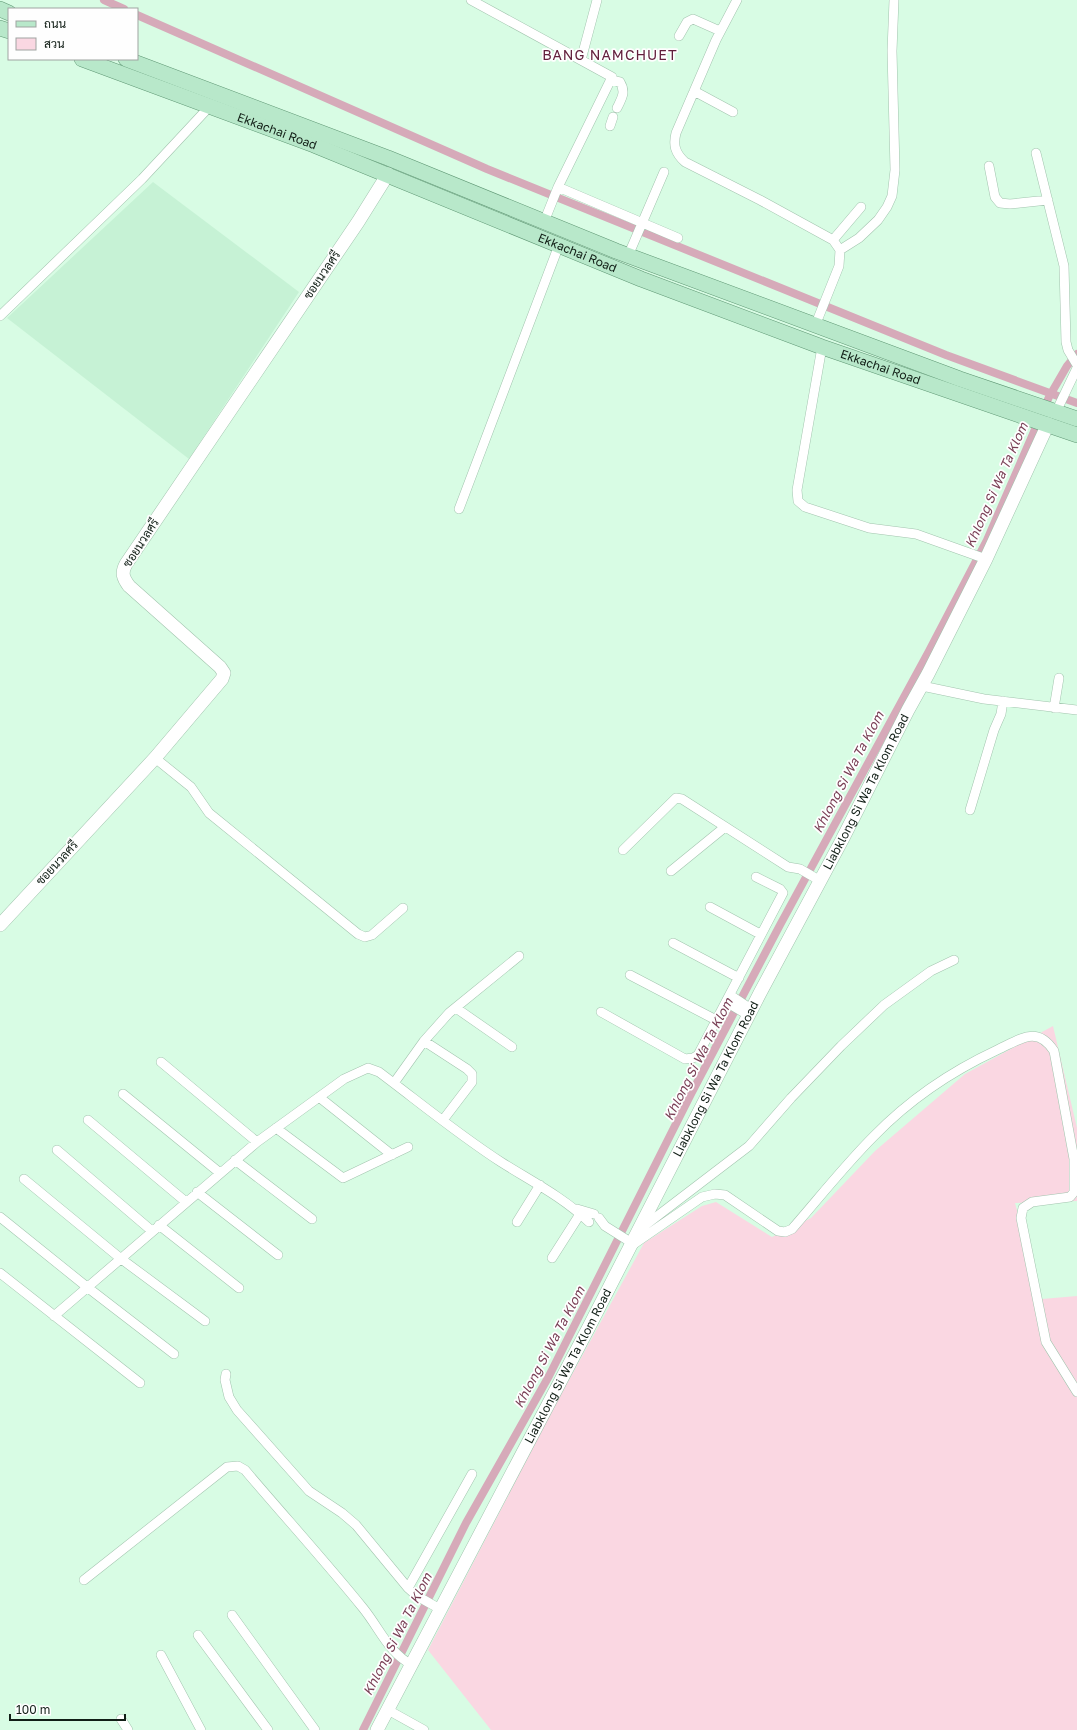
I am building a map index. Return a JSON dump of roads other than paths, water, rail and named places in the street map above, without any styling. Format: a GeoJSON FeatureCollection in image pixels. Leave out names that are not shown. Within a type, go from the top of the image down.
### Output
{"type":"FeatureCollection","features":[{"type":"Feature","properties":{"kind":"main road","name":"Ekkachai Road"},"geometry":{"type":"LineString","coordinates":[[85,60],[388,174],[660,286],[822,347],[1023,408],[1051,415],[1077,419]]}},
{"type":"Feature","properties":{"kind":"main road","name":"Ekkachai Road"},"geometry":{"type":"LineString","coordinates":[[129,60],[310,128],[628,256],[817,322],[1023,408]]}},
{"type":"Feature","properties":{"kind":"main road"},"geometry":{"type":"LineString","coordinates":[[660,286],[667,270]]}},
{"type":"Feature","properties":{"kind":"main road","name":"Ekkachai Road"},"geometry":{"type":"LineString","coordinates":[[1051,415],[1077,435]]}},
{"type":"Feature","properties":{"kind":"street"},"geometry":{"type":"LineString","coordinates":[[472,0],[612,77],[558,189],[544,222]]}},
{"type":"Feature","properties":{"kind":"street"},"geometry":{"type":"LineString","coordinates":[[581,60],[597,0]]}},
{"type":"Feature","properties":{"kind":"street"},"geometry":{"type":"LineString","coordinates":[[737,0],[720,32],[694,91],[674,141],[674,147],[679,158],[685,162],[760,200],[832,240],[840,250],[839,266],[817,322]]}},
{"type":"Feature","properties":{"kind":"street"},"geometry":{"type":"LineString","coordinates":[[840,250],[859,238],[878,220],[887,207],[892,196],[895,170],[892,51],[894,0]]}},
{"type":"Feature","properties":{"kind":"street"},"geometry":{"type":"LineString","coordinates":[[679,36],[687,22],[693,19],[720,32]]}},
{"type":"Feature","properties":{"kind":"street"},"geometry":{"type":"LineString","coordinates":[[611,80],[620,82],[624,88],[623,96],[617,108]]}},
{"type":"Feature","properties":{"kind":"street"},"geometry":{"type":"LineString","coordinates":[[694,91],[733,112]]}},
{"type":"Feature","properties":{"kind":"street"},"geometry":{"type":"LineString","coordinates":[[0,316],[142,179],[210,106]]}},
{"type":"Feature","properties":{"kind":"street"},"geometry":{"type":"LineString","coordinates":[[1036,153],[1064,266],[1066,342],[1068,350],[1076,365],[1063,396],[1051,415]]}},
{"type":"Feature","properties":{"kind":"street"},"geometry":{"type":"LineString","coordinates":[[989,166],[995,197],[1000,203],[1010,204],[1048,200]]}},
{"type":"Feature","properties":{"kind":"street"},"geometry":{"type":"LineString","coordinates":[[628,256],[664,172]]}},
{"type":"Feature","properties":{"kind":"street","name":"ซอยนวลศรี"},"geometry":{"type":"LineString","coordinates":[[0,926],[155,758],[222,679],[224,673],[220,667],[129,586],[124,579],[122,572],[358,222],[388,174]]}},
{"type":"Feature","properties":{"kind":"street"},"geometry":{"type":"LineString","coordinates":[[558,189],[678,238]]}},
{"type":"Feature","properties":{"kind":"street"},"geometry":{"type":"LineString","coordinates":[[832,240],[861,207]]}},
{"type":"Feature","properties":{"kind":"street"},"geometry":{"type":"LineString","coordinates":[[459,509],[559,245]]}},
{"type":"Feature","properties":{"kind":"street"},"geometry":{"type":"LineString","coordinates":[[822,347],[797,490],[798,501],[805,507],[869,528],[916,534],[983,558]]}},
{"type":"Feature","properties":{"kind":"street","name":"Liabklong Si Wa Ta Klom Road"},"geometry":{"type":"LineString","coordinates":[[377,1730],[388,1710],[408,1663],[436,1607],[633,1240],[747,1010],[816,878],[922,686],[1051,415]]}},
{"type":"Feature","properties":{"kind":"street"},"geometry":{"type":"LineString","coordinates":[[1054,708],[1059,678]]}},
{"type":"Feature","properties":{"kind":"street"},"geometry":{"type":"LineString","coordinates":[[922,686],[1003,701],[1077,710]]}},
{"type":"Feature","properties":{"kind":"street"},"geometry":{"type":"LineString","coordinates":[[970,810],[994,730],[1001,714],[1003,701]]}},
{"type":"Feature","properties":{"kind":"street"},"geometry":{"type":"LineString","coordinates":[[155,758],[191,787],[209,814],[358,934],[365,937],[372,935],[403,908]]}},
{"type":"Feature","properties":{"kind":"street"},"geometry":{"type":"LineString","coordinates":[[623,850],[676,798],[682,799],[788,867],[800,869],[816,878]]}},
{"type":"Feature","properties":{"kind":"street"},"geometry":{"type":"LineString","coordinates":[[671,871],[724,827]]}},
{"type":"Feature","properties":{"kind":"street"},"geometry":{"type":"LineString","coordinates":[[601,1012],[685,1059],[693,1058],[698,1055],[716,1020],[731,1001],[739,978],[760,934],[783,893],[780,889],[756,877]]}},
{"type":"Feature","properties":{"kind":"street"},"geometry":{"type":"LineString","coordinates":[[710,907],[760,934]]}},
{"type":"Feature","properties":{"kind":"street"},"geometry":{"type":"LineString","coordinates":[[673,943],[739,978]]}},
{"type":"Feature","properties":{"kind":"street"},"geometry":{"type":"LineString","coordinates":[[394,1084],[424,1041],[456,1008],[519,956]]}},
{"type":"Feature","properties":{"kind":"street"},"geometry":{"type":"LineString","coordinates":[[633,1240],[748,1146],[841,1046],[884,1005],[931,971],[954,960]]}},
{"type":"Feature","properties":{"kind":"street"},"geometry":{"type":"LineString","coordinates":[[630,975],[716,1020]]}},
{"type":"Feature","properties":{"kind":"street"},"geometry":{"type":"LineString","coordinates":[[731,1001],[747,1010]]}},
{"type":"Feature","properties":{"kind":"street"},"geometry":{"type":"LineString","coordinates":[[456,1008],[512,1047]]}},
{"type":"Feature","properties":{"kind":"street"},"geometry":{"type":"LineString","coordinates":[[633,1240],[702,1197],[715,1194],[725,1195],[778,1231],[785,1232],[792,1229],[873,1136],[900,1111],[928,1090],[981,1058],[1021,1039],[1033,1036],[1041,1037],[1048,1042],[1054,1051],[1074,1159],[1076,1193],[1070,1197],[1032,1202],[1023,1208],[1021,1218],[1046,1342],[1077,1392]]}},
{"type":"Feature","properties":{"kind":"street"},"geometry":{"type":"LineString","coordinates":[[424,1041],[467,1069],[472,1074],[472,1082],[443,1120]]}},
{"type":"Feature","properties":{"kind":"street"},"geometry":{"type":"LineString","coordinates":[[161,1062],[257,1142]]}},
{"type":"Feature","properties":{"kind":"street"},"geometry":{"type":"LineString","coordinates":[[54,1316],[257,1142],[344,1078],[368,1068],[379,1072],[501,1162],[594,1220],[633,1240]]}},
{"type":"Feature","properties":{"kind":"street"},"geometry":{"type":"LineString","coordinates":[[123,1094],[220,1173]]}},
{"type":"Feature","properties":{"kind":"street"},"geometry":{"type":"LineString","coordinates":[[319,1097],[392,1155]]}},
{"type":"Feature","properties":{"kind":"street"},"geometry":{"type":"LineString","coordinates":[[88,1120],[186,1202]]}},
{"type":"Feature","properties":{"kind":"street"},"geometry":{"type":"LineString","coordinates":[[276,1128],[343,1178],[408,1147]]}},
{"type":"Feature","properties":{"kind":"street"},"geometry":{"type":"LineString","coordinates":[[57,1150],[156,1228],[239,1288]]}},
{"type":"Feature","properties":{"kind":"street"},"geometry":{"type":"LineString","coordinates":[[235,1160],[312,1219]]}},
{"type":"Feature","properties":{"kind":"street"},"geometry":{"type":"LineString","coordinates":[[24,1179],[120,1258],[205,1321]]}},
{"type":"Feature","properties":{"kind":"street"},"geometry":{"type":"LineString","coordinates":[[517,1222],[540,1185]]}},
{"type":"Feature","properties":{"kind":"street"},"geometry":{"type":"LineString","coordinates":[[197,1192],[278,1255]]}},
{"type":"Feature","properties":{"kind":"street"},"geometry":{"type":"LineString","coordinates":[[552,1258],[579,1211]]}},
{"type":"Feature","properties":{"kind":"street"},"geometry":{"type":"LineString","coordinates":[[0,1216],[87,1287],[174,1354]]}},
{"type":"Feature","properties":{"kind":"street"},"geometry":{"type":"LineString","coordinates":[[0,1273],[140,1384]]}},
{"type":"Feature","properties":{"kind":"street"},"geometry":{"type":"LineString","coordinates":[[226,1374],[225,1380],[230,1397],[237,1410],[309,1491],[342,1512],[356,1525],[408,1588],[417,1596],[436,1607]]}},
{"type":"Feature","properties":{"kind":"street"},"geometry":{"type":"LineString","coordinates":[[84,1580],[227,1467],[238,1466],[245,1470],[364,1609],[395,1654],[408,1663]]}},
{"type":"Feature","properties":{"kind":"street"},"geometry":{"type":"LineString","coordinates":[[408,1588],[472,1474]]}},
{"type":"Feature","properties":{"kind":"street"},"geometry":{"type":"LineString","coordinates":[[232,1615],[315,1730]]}},
{"type":"Feature","properties":{"kind":"street"},"geometry":{"type":"LineString","coordinates":[[198,1635],[268,1730]]}},
{"type":"Feature","properties":{"kind":"street"},"geometry":{"type":"LineString","coordinates":[[161,1655],[201,1730]]}},
{"type":"Feature","properties":{"kind":"street"},"geometry":{"type":"LineString","coordinates":[[388,1710],[424,1730]]}},
{"type":"Feature","properties":{"kind":"street"},"geometry":{"type":"LineString","coordinates":[[121,1719],[128,1730]]}},
{"type":"Feature","properties":{"kind":"waterway"},"geometry":{"type":"LineString","coordinates":[[104,0],[122,8]]}},
{"type":"Feature","properties":{"kind":"waterway"},"geometry":{"type":"LineString","coordinates":[[138,15],[487,169],[946,355],[1077,403]]}},
{"type":"Feature","properties":{"kind":"waterway","name":"Khlong Si Wa Ta Klom"},"geometry":{"type":"LineString","coordinates":[[363,1730],[466,1523],[549,1376],[691,1094],[780,925],[928,653],[987,540],[1049,397],[1067,366],[1077,354]]}},
{"type":"Feature","properties":{"kind":"district","name":"BANG NAMCHUET"},"geometry":{"type":"Point","coordinates":[610,55]}}]}
